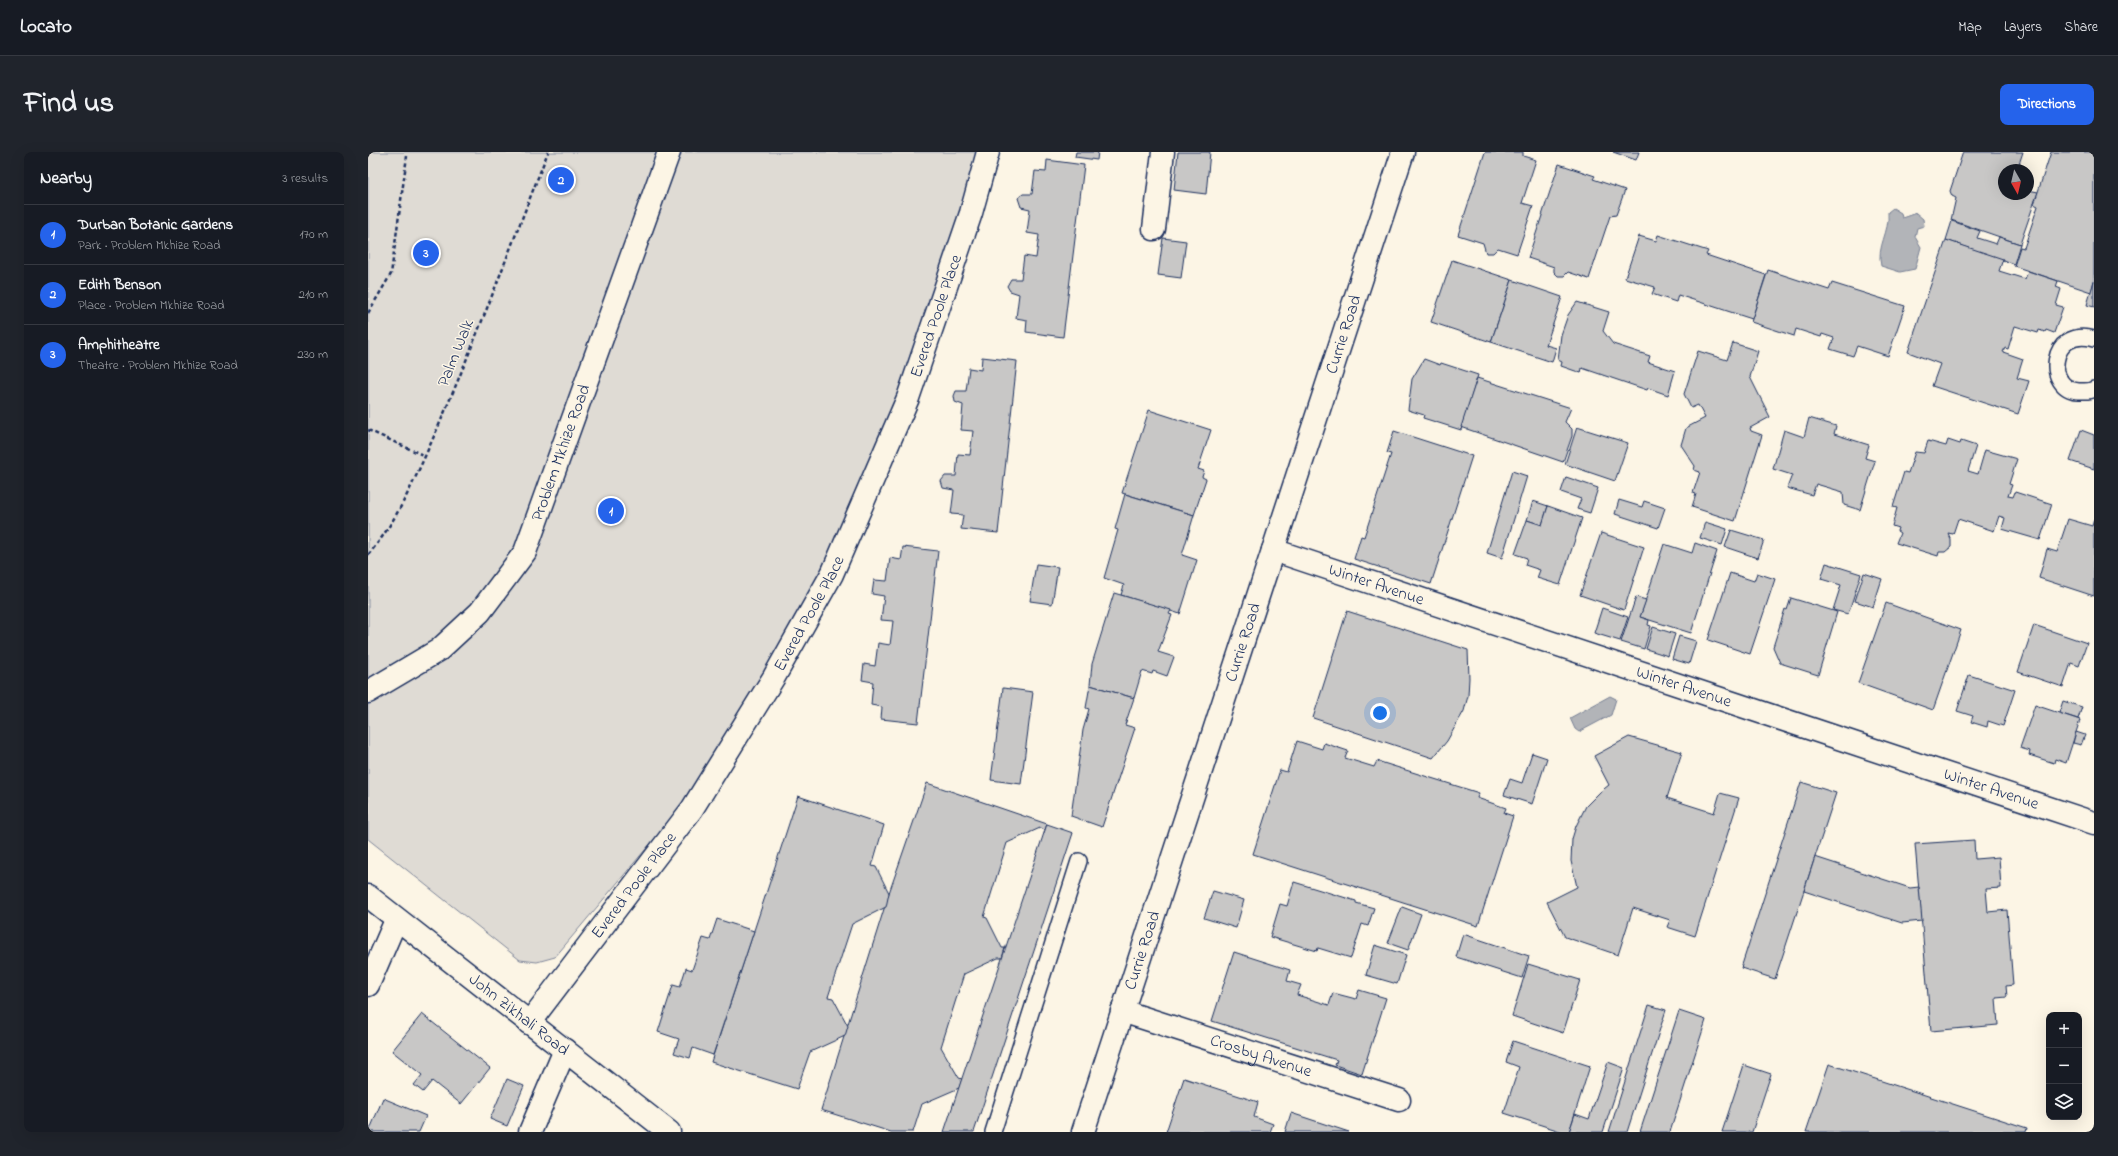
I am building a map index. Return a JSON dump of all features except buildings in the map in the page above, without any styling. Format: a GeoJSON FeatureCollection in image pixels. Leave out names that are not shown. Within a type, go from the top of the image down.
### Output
{"type":"FeatureCollection","features":[{"type":"Feature","properties":{"kind":"street","name":"Problem Mkhize Road"},"geometry":{"type":"LineString","coordinates":[[368,692],[439,650],[480,612],[511,573],[525,552],[669,152]]}},
{"type":"Feature","properties":{"kind":"street","name":"Evered Poole Place"},"geometry":{"type":"LineString","coordinates":[[529,1023],[692,810],[774,678],[832,574],[864,505],[908,398],[968,220],[988,152]]}},
{"type":"Feature","properties":{"kind":"street"},"geometry":{"type":"LineString","coordinates":[[1154,229],[1163,152]]}},
{"type":"Feature","properties":{"kind":"street","name":"Currie Road"},"geometry":{"type":"LineString","coordinates":[[1083,1132],[1403,152]]}},
{"type":"Feature","properties":{"kind":"street","name":"Winter Avenue"},"geometry":{"type":"LineString","coordinates":[[1273,550],[2094,823]]}},
{"type":"Feature","properties":{"kind":"street","name":"John Zikhali Road"},"geometry":{"type":"LineString","coordinates":[[368,896],[396,920],[669,1132]]}},
{"type":"Feature","properties":{"kind":"street"},"geometry":{"type":"LineString","coordinates":[[368,985],[396,920]]}},
{"type":"Feature","properties":{"kind":"street","name":"Crosby Avenue"},"geometry":{"type":"LineString","coordinates":[[1122,1011],[1399,1100]]}},
{"type":"Feature","properties":{"kind":"street"},"geometry":{"type":"LineString","coordinates":[[530,1132],[565,1050]]}},
{"type":"Feature","properties":{"kind":"lane"},"geometry":{"type":"LineString","coordinates":[[2094,339],[2083,336],[2068,340],[2058,352],[2055,367],[2061,382],[2075,390],[2090,391],[2094,388]]}},
{"type":"Feature","properties":{"kind":"lane"},"geometry":{"type":"LineString","coordinates":[[993,1132],[1080,861]]}},
{"type":"Feature","properties":{"kind":"path","name":"Palm Walk"},"geometry":{"type":"LineString","coordinates":[[368,555],[384,536],[425,456],[478,333],[548,152]]}},
{"type":"Feature","properties":{"kind":"path"},"geometry":{"type":"LineString","coordinates":[[368,313],[391,274],[407,156]]}},
{"type":"Feature","properties":{"kind":"path"},"geometry":{"type":"LineString","coordinates":[[368,430],[425,456]]}},
{"type":"Feature","properties":{"kind":"shaded area"},"geometry":{"type":"Polygon","coordinates":[[[368,152],[982,152],[935,307],[820,586],[708,775],[555,957],[537,962],[520,960],[368,839],[368,152]]]}},
{"type":"Feature","properties":{"kind":"shaded area"},"geometry":{"type":"Polygon","coordinates":[[[1893,208],[1901,213],[1902,218],[1916,213],[1923,219],[1924,226],[1917,228],[1915,237],[1921,247],[1915,269],[1900,272],[1881,266],[1880,252],[1887,226],[1888,212],[1893,208]]]}},
{"type":"Feature","properties":{"kind":"shaded area"},"geometry":{"type":"Polygon","coordinates":[[[1610,696],[1616,699],[1611,715],[1579,732],[1575,729],[1570,718],[1610,696]]]}},
{"type":"Feature","properties":{"kind":"place","name":"Edith Benson"},"geometry":{"type":"Point","coordinates":[561,180]}},
{"type":"Feature","properties":{"kind":"place","name":"Amphitheatre"},"geometry":{"type":"Point","coordinates":[426,253]}},
{"type":"Feature","properties":{"kind":"place","name":"Durban Botanic Gardens"},"geometry":{"type":"Point","coordinates":[611,511]}}]}
